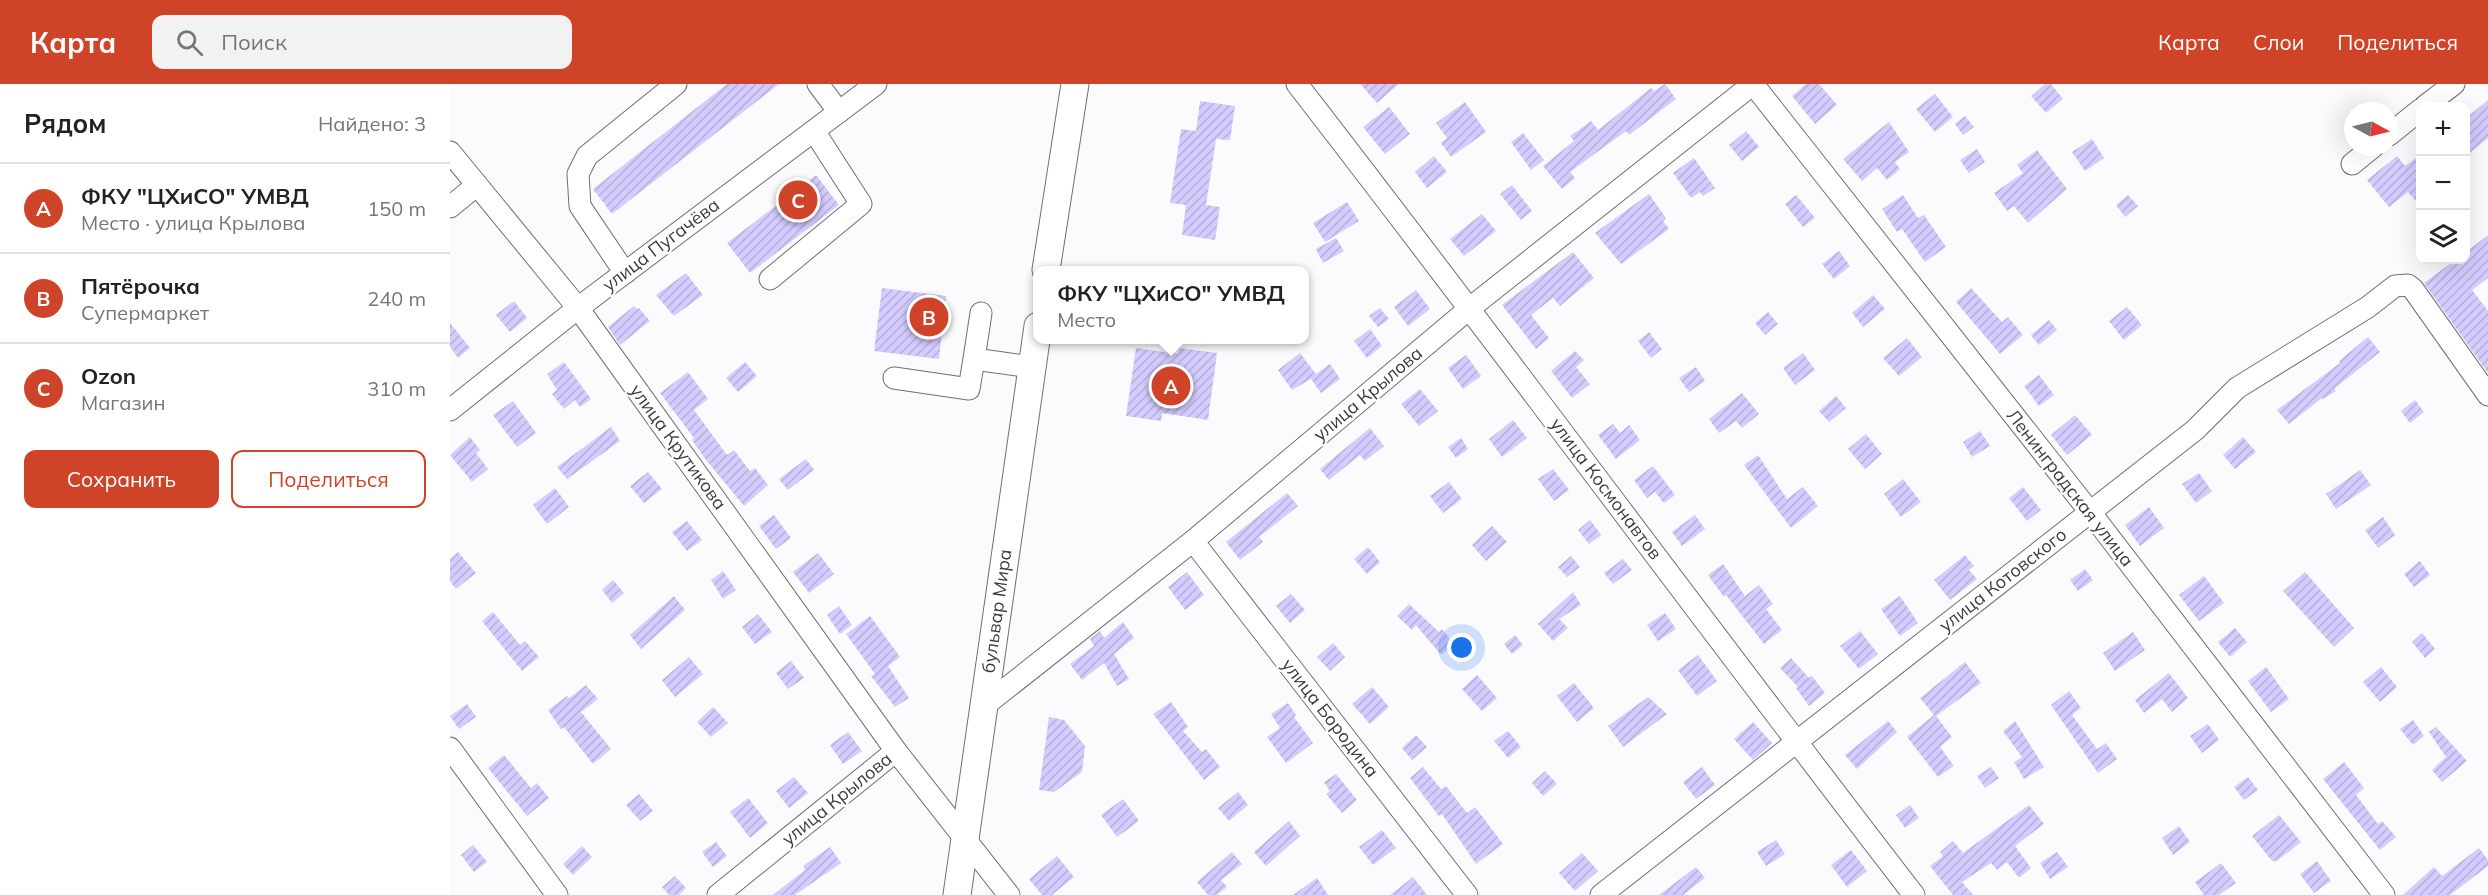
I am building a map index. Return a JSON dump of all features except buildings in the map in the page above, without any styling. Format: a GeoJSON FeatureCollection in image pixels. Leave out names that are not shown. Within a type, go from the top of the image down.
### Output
{"type":"FeatureCollection","features":[{"type":"Feature","properties":{"kind":"main road"},"geometry":{"type":"LineString","coordinates":[[1047,266],[1075,84]]}},
{"type":"Feature","properties":{"kind":"main road","name":"бульвар Мира"},"geometry":{"type":"LineString","coordinates":[[957,895],[1035,344]]}},
{"type":"Feature","properties":{"kind":"street"},"geometry":{"type":"LineString","coordinates":[[625,273],[580,206],[578,174],[587,156],[676,84]]}},
{"type":"Feature","properties":{"kind":"street"},"geometry":{"type":"LineString","coordinates":[[818,84],[839,112]]}},
{"type":"Feature","properties":{"kind":"street","name":"улица Пугачёва"},"geometry":{"type":"LineString","coordinates":[[450,410],[578,308],[876,84]]}},
{"type":"Feature","properties":{"kind":"street","name":"улица Космонавтов"},"geometry":{"type":"LineString","coordinates":[[1297,84],[1470,308],[1796,742],[1914,895]]}},
{"type":"Feature","properties":{"kind":"street","name":"улица Крылова"},"geometry":{"type":"LineString","coordinates":[[984,705],[1193,541],[1470,308],[1753,84]]}},
{"type":"Feature","properties":{"kind":"street","name":"Ленинградская улица"},"geometry":{"type":"LineString","coordinates":[[1753,84],[2090,512],[2384,895]]}},
{"type":"Feature","properties":{"kind":"street"},"geometry":{"type":"LineString","coordinates":[[2430,102],[2454,84]]}},
{"type":"Feature","properties":{"kind":"street"},"geometry":{"type":"LineString","coordinates":[[2398,128],[2416,114]]}},
{"type":"Feature","properties":{"kind":"street"},"geometry":{"type":"LineString","coordinates":[[770,279],[861,204],[814,130]]}},
{"type":"Feature","properties":{"kind":"street","name":"улица Крутикова"},"geometry":{"type":"LineString","coordinates":[[450,152],[578,308],[896,751]]}},
{"type":"Feature","properties":{"kind":"street"},"geometry":{"type":"LineString","coordinates":[[2352,164],[2362,156]]}},
{"type":"Feature","properties":{"kind":"street"},"geometry":{"type":"LineString","coordinates":[[450,207],[477,185]]}},
{"type":"Feature","properties":{"kind":"street","name":"улица Котовского"},"geometry":{"type":"LineString","coordinates":[[1601,895],[2195,430],[2237,388],[2367,307],[2395,286],[2408,285],[2413,290],[2488,395]]}},
{"type":"Feature","properties":{"kind":"street"},"geometry":{"type":"LineString","coordinates":[[894,378],[969,389],[981,313]]}},
{"type":"Feature","properties":{"kind":"street"},"geometry":{"type":"LineString","coordinates":[[974,359],[1031,366]]}},
{"type":"Feature","properties":{"kind":"street","name":"улица Бородина"},"geometry":{"type":"LineString","coordinates":[[1193,541],[1467,895]]}},
{"type":"Feature","properties":{"kind":"street"},"geometry":{"type":"LineString","coordinates":[[450,748],[557,895]]}},
{"type":"Feature","properties":{"kind":"street","name":"улица Крылова"},"geometry":{"type":"LineString","coordinates":[[718,895],[896,751],[964,839]]}},
{"type":"Feature","properties":{"kind":"street"},"geometry":{"type":"LineString","coordinates":[[964,839],[1009,895]]}},
{"type":"Feature","properties":{"kind":"place","name":"Ozon"},"geometry":{"type":"Point","coordinates":[798,200]}},
{"type":"Feature","properties":{"kind":"place","name":"Пятёрочка"},"geometry":{"type":"Point","coordinates":[929,317]}},
{"type":"Feature","properties":{"kind":"place","name":"ФКУ \"ЦХиСО\" УМВД"},"geometry":{"type":"Point","coordinates":[1171,386]}}]}
